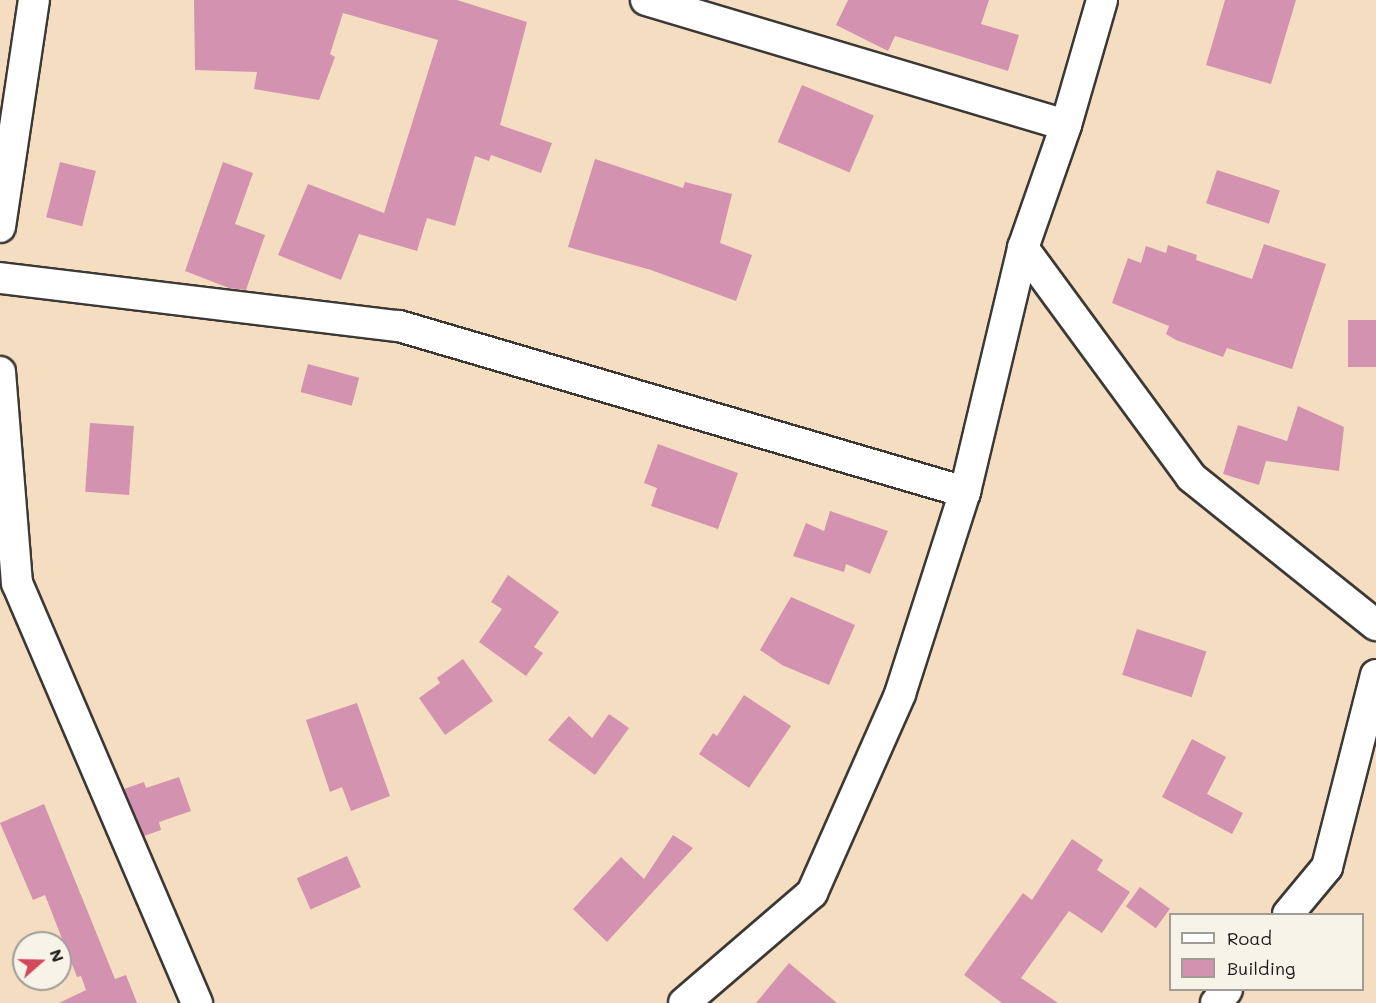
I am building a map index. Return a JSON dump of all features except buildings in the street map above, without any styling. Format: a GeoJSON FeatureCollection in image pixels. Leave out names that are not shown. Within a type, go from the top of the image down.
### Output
{"type":"FeatureCollection","features":[{"type":"Feature","properties":{"kind":"street"},"geometry":{"type":"LineString","coordinates":[[0,227],[34,0]]}},
{"type":"Feature","properties":{"kind":"street"},"geometry":{"type":"LineString","coordinates":[[646,0],[708,8],[1066,125]]}},
{"type":"Feature","properties":{"kind":"street"},"geometry":{"type":"LineString","coordinates":[[684,1003],[812,893],[900,694],[965,492],[1023,248],[1066,125],[1102,0]]}},
{"type":"Feature","properties":{"kind":"street"},"geometry":{"type":"LineString","coordinates":[[1023,248],[1191,477],[1376,625]]}},
{"type":"Feature","properties":{"kind":"street"},"geometry":{"type":"LineString","coordinates":[[0,278],[399,326],[965,492]]}},
{"type":"Feature","properties":{"kind":"street"},"geometry":{"type":"LineString","coordinates":[[0,372],[17,583],[197,1003]]}},
{"type":"Feature","properties":{"kind":"street"},"geometry":{"type":"LineString","coordinates":[[1290,913],[1327,867],[1376,675]]}},
{"type":"Feature","properties":{"kind":"street"},"geometry":{"type":"LineString","coordinates":[[1216,1003],[1226,991]]}}]}
